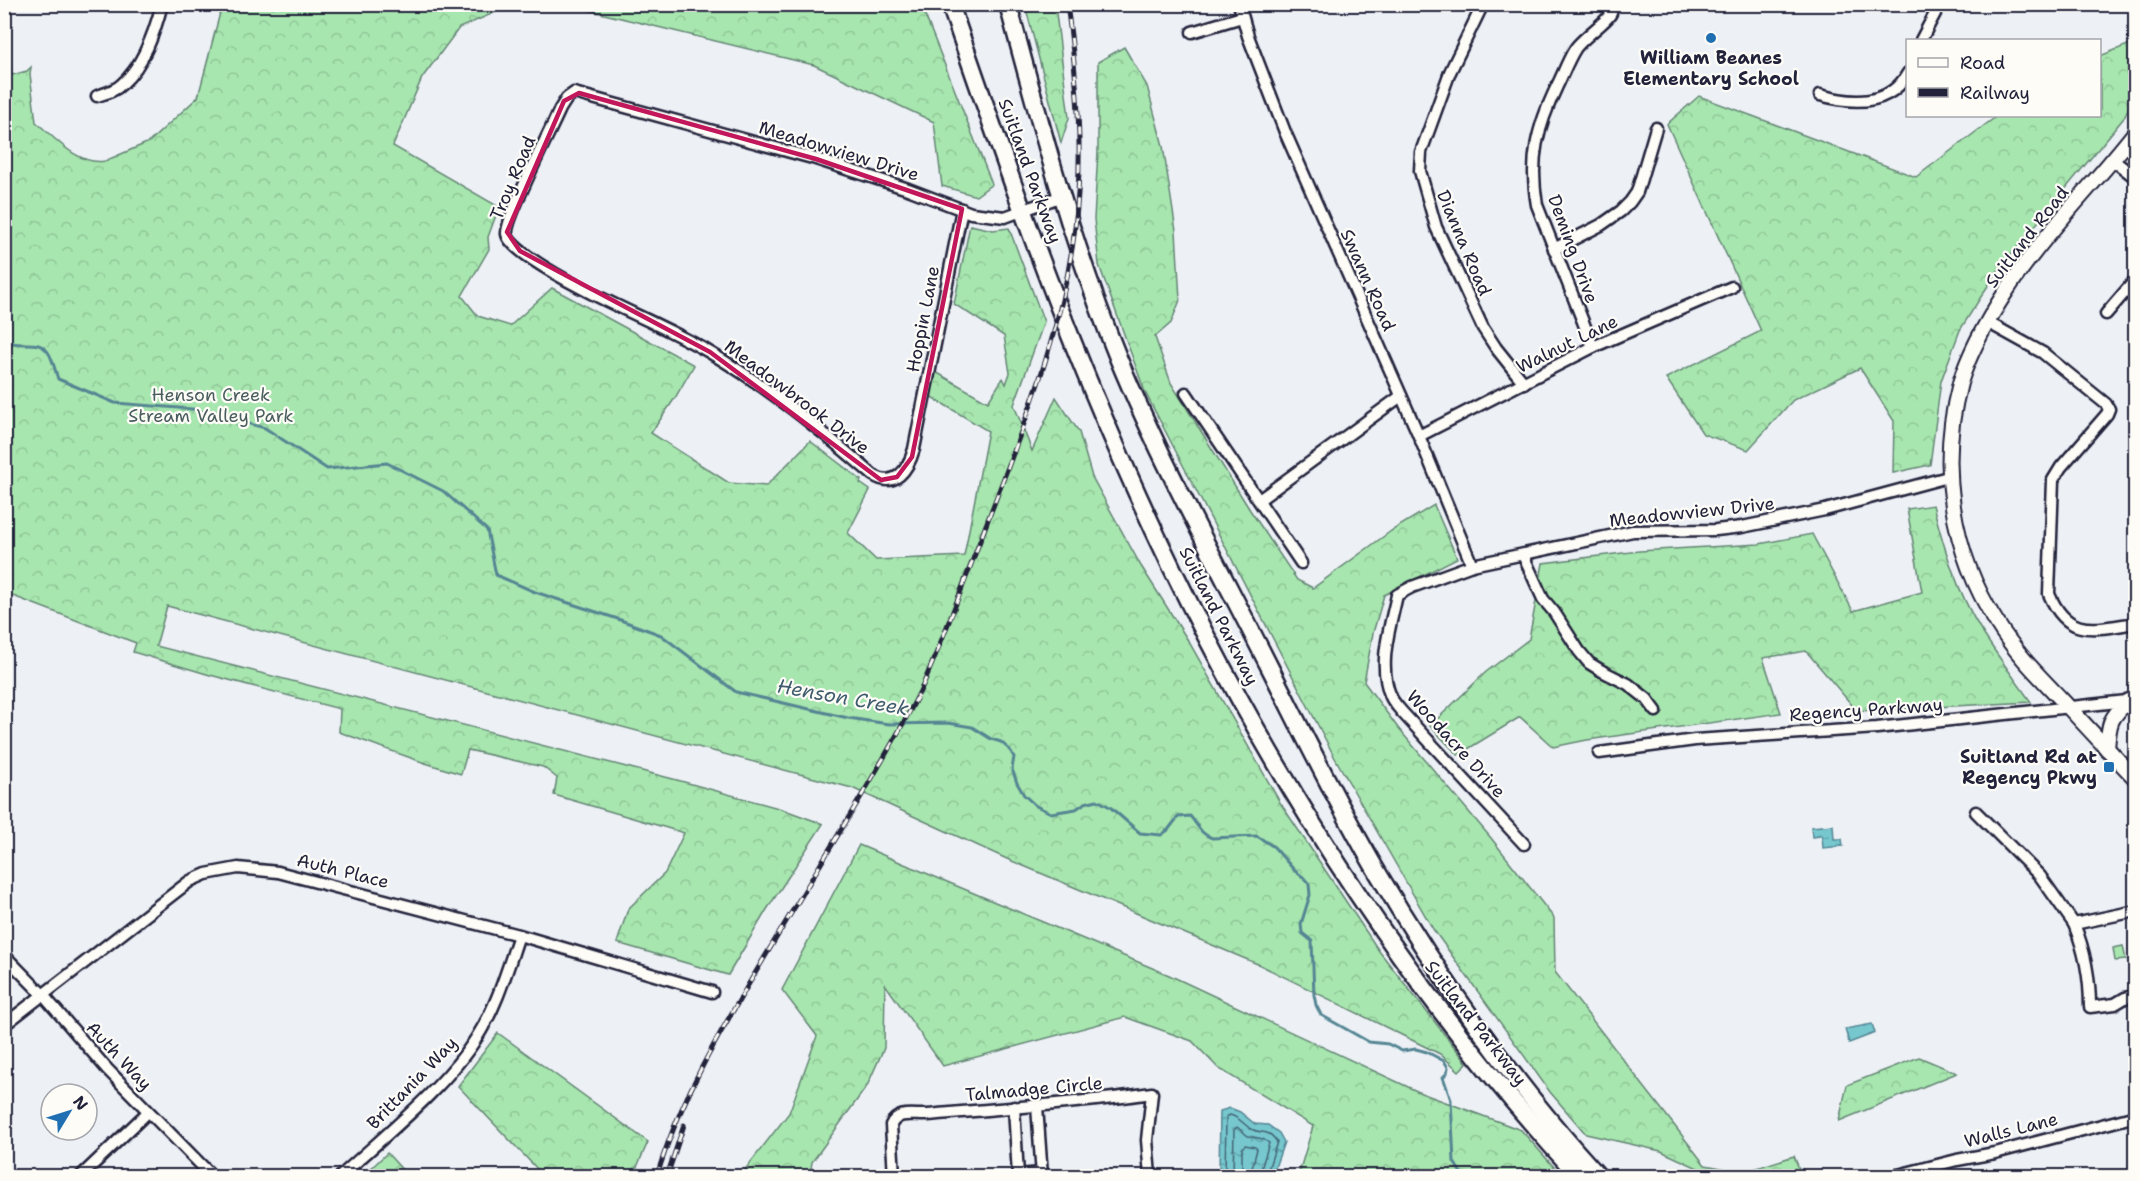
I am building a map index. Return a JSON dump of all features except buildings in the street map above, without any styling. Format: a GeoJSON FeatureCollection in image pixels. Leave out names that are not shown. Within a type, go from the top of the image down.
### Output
{"type":"FeatureCollection","features":[{"type":"Feature","properties":{"kind":"highway","name":"Suitland Parkway"},"geometry":{"type":"LineString","coordinates":[[950,4],[1023,210],[1097,402],[1149,521],[1214,651],[1283,777],[1357,895],[1418,982],[1496,1081],[1579,1176]]}},
{"type":"Feature","properties":{"kind":"highway","name":"Suitland Parkway"},"geometry":{"type":"LineString","coordinates":[[1008,4],[1062,196],[1100,312],[1144,417],[1344,814],[1401,912],[1466,1011],[1538,1107],[1598,1176]]}},
{"type":"Feature","properties":{"kind":"main road","name":"Suitland Road"},"geometry":{"type":"LineString","coordinates":[[2136,131],[2029,259],[1987,322],[1971,353],[1960,383],[1951,427],[1948,477],[1960,543],[1974,584],[1997,624],[2031,668],[2136,779]]}},
{"type":"Feature","properties":{"kind":"main road"},"geometry":{"type":"LineString","coordinates":[[2107,749],[2108,732],[2114,714],[2132,701]]}},
{"type":"Feature","properties":{"kind":"street"},"geometry":{"type":"LineString","coordinates":[[96,96],[110,92],[122,84],[133,70],[153,34],[162,4]]}},
{"type":"Feature","properties":{"kind":"street","name":"Swann Road"},"geometry":{"type":"LineString","coordinates":[[1239,4],[1259,67],[1285,132],[1419,436],[1472,566]]}},
{"type":"Feature","properties":{"kind":"street","name":"Dianna Road"},"geometry":{"type":"LineString","coordinates":[[1483,4],[1450,72],[1421,152],[1420,171],[1436,227],[1479,320],[1496,348],[1524,383]]}},
{"type":"Feature","properties":{"kind":"street","name":"Deming Drive"},"geometry":{"type":"LineString","coordinates":[[1593,347],[1537,205],[1534,185],[1536,142],[1540,125],[1570,59],[1583,39],[1608,17],[1612,10],[1610,4]]}},
{"type":"Feature","properties":{"kind":"street"},"geometry":{"type":"LineString","coordinates":[[1922,39],[1940,4]]}},
{"type":"Feature","properties":{"kind":"street"},"geometry":{"type":"LineString","coordinates":[[1192,32],[1242,17]]}},
{"type":"Feature","properties":{"kind":"street"},"geometry":{"type":"LineString","coordinates":[[1820,95],[1866,102],[1891,92],[1906,76]]}},
{"type":"Feature","properties":{"kind":"street","name":"Troy Road"},"geometry":{"type":"LineString","coordinates":[[569,282],[520,251],[511,242],[507,232],[513,213],[564,101],[574,93],[604,100]]}},
{"type":"Feature","properties":{"kind":"street","name":"Meadowview Drive"},"geometry":{"type":"LineString","coordinates":[[604,100],[816,159],[908,189],[971,213],[998,217],[1062,196]]}},
{"type":"Feature","properties":{"kind":"street"},"geometry":{"type":"LineString","coordinates":[[1554,249],[1601,225],[1630,202],[1636,192],[1656,128]]}},
{"type":"Feature","properties":{"kind":"street"},"geometry":{"type":"LineString","coordinates":[[2113,160],[2136,178]]}},
{"type":"Feature","properties":{"kind":"street","name":"Hoppin Lane"},"geometry":{"type":"LineString","coordinates":[[917,435],[962,209]]}},
{"type":"Feature","properties":{"kind":"street"},"geometry":{"type":"LineString","coordinates":[[2106,314],[2136,279]]}},
{"type":"Feature","properties":{"kind":"street","name":"Meadowbrook Drive"},"geometry":{"type":"LineString","coordinates":[[569,282],[710,352],[760,385],[881,480],[892,480],[907,467],[912,458],[917,435]]}},
{"type":"Feature","properties":{"kind":"street","name":"Walnut Lane"},"geometry":{"type":"LineString","coordinates":[[1419,436],[1593,347],[1732,287]]}},
{"type":"Feature","properties":{"kind":"street"},"geometry":{"type":"LineString","coordinates":[[1987,322],[2052,360],[2106,404],[2109,409],[2053,480],[2049,594],[2055,609],[2070,624],[2094,629],[2136,623]]}},
{"type":"Feature","properties":{"kind":"street"},"geometry":{"type":"LineString","coordinates":[[1186,393],[1301,563]]}},
{"type":"Feature","properties":{"kind":"street"},"geometry":{"type":"LineString","coordinates":[[1259,500],[1401,396]]}},
{"type":"Feature","properties":{"kind":"street","name":"Meadowview Drive"},"geometry":{"type":"LineString","coordinates":[[1472,566],[1633,531],[1716,530],[1742,527],[1844,505],[1948,477]]}},
{"type":"Feature","properties":{"kind":"street"},"geometry":{"type":"LineString","coordinates":[[1523,555],[1543,599],[1589,663],[1628,684],[1647,699],[1656,711]]}},
{"type":"Feature","properties":{"kind":"street","name":"Woodacre Drive"},"geometry":{"type":"LineString","coordinates":[[1472,566],[1412,587],[1397,596],[1385,649],[1385,668],[1391,696],[1402,712],[1524,844]]}},
{"type":"Feature","properties":{"kind":"street","name":"Regency Parkway"},"geometry":{"type":"LineString","coordinates":[[1599,753],[1695,740],[1878,728],[2132,701]]}},
{"type":"Feature","properties":{"kind":"street"},"geometry":{"type":"LineString","coordinates":[[1976,812],[2040,876],[2074,924],[2083,945],[2088,970],[2090,1007],[2115,1004],[2136,995]]}},
{"type":"Feature","properties":{"kind":"street","name":"Auth Place"},"geometry":{"type":"LineString","coordinates":[[4,1025],[190,881],[206,874],[238,868],[278,872],[519,935],[712,992]]}},
{"type":"Feature","properties":{"kind":"street"},"geometry":{"type":"LineString","coordinates":[[2074,924],[2136,911]]}},
{"type":"Feature","properties":{"kind":"street","name":"Brittania Way"},"geometry":{"type":"LineString","coordinates":[[342,1176],[441,1082],[476,1039],[501,989],[519,935]]}},
{"type":"Feature","properties":{"kind":"street","name":"Auth Way"},"geometry":{"type":"LineString","coordinates":[[4,955],[43,995],[107,1069],[212,1176]]}},
{"type":"Feature","properties":{"kind":"street","name":"Talmadge Circle"},"geometry":{"type":"LineString","coordinates":[[894,1176],[891,1125],[894,1118],[901,1115],[1036,1106],[1152,1093],[1147,1140],[1150,1176]]}},
{"type":"Feature","properties":{"kind":"street"},"geometry":{"type":"LineString","coordinates":[[1014,1107],[1018,1176],[1042,1175],[1036,1106]]}},
{"type":"Feature","properties":{"kind":"street"},"geometry":{"type":"LineString","coordinates":[[81,1176],[148,1112]]}},
{"type":"Feature","properties":{"kind":"street","name":"Walls Lane"},"geometry":{"type":"LineString","coordinates":[[1894,1176],[1995,1153],[2136,1116]]}},
{"type":"Feature","properties":{"kind":"highlighted area"},"geometry":{"type":"Polygon","coordinates":[[[579,93],[816,159],[962,209],[912,457],[897,477],[881,480],[710,352],[520,251],[507,232],[564,101],[579,93]]]}},
{"type":"Feature","properties":{"kind":"green space","name":"Henson Creek Stream Valley Park"},"geometry":{"type":"Polygon","coordinates":[[[222,5],[512,5],[459,28],[422,78],[393,146],[499,207],[488,237],[489,249],[462,296],[478,316],[510,326],[552,288],[694,365],[651,433],[729,483],[766,486],[810,441],[861,480],[860,483],[870,490],[848,533],[876,560],[964,556],[988,431],[930,396],[934,371],[988,402],[1003,378],[1006,384],[1010,373],[1004,336],[954,304],[970,225],[993,230],[1009,228],[1044,322],[1014,405],[1032,451],[1056,397],[1079,432],[1092,477],[1141,566],[1189,642],[1281,804],[1379,951],[1467,1063],[1459,1071],[1440,1054],[1260,965],[1007,859],[852,788],[167,606],[156,646],[677,780],[782,809],[823,824],[766,911],[728,975],[617,943],[628,909],[665,873],[684,833],[554,795],[557,778],[543,767],[468,750],[461,774],[422,762],[339,732],[340,709],[133,652],[136,643],[5,593],[4,73],[11,71],[12,75],[27,71],[31,67],[36,122],[76,155],[95,161],[105,161],[149,142],[198,97],[222,5]]]}},
{"type":"Feature","properties":{"kind":"green space"},"geometry":{"type":"Polygon","coordinates":[[[567,5],[921,5],[992,184],[976,196],[942,186],[934,122],[814,65],[567,5]]]}},
{"type":"Feature","properties":{"kind":"green space"},"geometry":{"type":"Polygon","coordinates":[[[1025,5],[1055,5],[1069,118],[1061,143],[1025,5]]]}},
{"type":"Feature","properties":{"kind":"green space"},"geometry":{"type":"Polygon","coordinates":[[[2135,42],[2135,95],[2123,119],[1996,273],[1960,330],[1941,381],[1930,465],[1893,473],[1894,421],[1860,368],[1793,400],[1748,450],[1703,434],[1666,378],[1761,331],[1667,124],[1699,96],[1916,177],[1996,117],[2101,117],[2101,56],[2135,42]]]}},
{"type":"Feature","properties":{"kind":"green space"},"geometry":{"type":"Polygon","coordinates":[[[1124,47],[1147,86],[1163,146],[1176,231],[1180,300],[1171,323],[1155,337],[1171,383],[1250,510],[1297,580],[1313,588],[1391,531],[1434,505],[1457,558],[1384,595],[1373,633],[1364,682],[1398,728],[1491,838],[1554,918],[1555,972],[1705,1165],[1744,1172],[1794,1156],[1802,1176],[1715,1176],[1661,1151],[1586,1134],[1550,1092],[1433,929],[1335,758],[1145,392],[1099,265],[1094,219],[1098,152],[1098,62],[1124,47]]]}},
{"type":"Feature","properties":{"kind":"green space"},"geometry":{"type":"Polygon","coordinates":[[[1933,505],[1947,554],[1972,615],[2031,702],[1857,711],[1806,651],[1763,658],[1781,713],[1587,740],[1553,747],[1520,717],[1458,755],[1430,726],[1486,672],[1529,639],[1543,563],[1639,551],[1759,544],[1812,534],[1853,611],[1922,592],[1907,509],[1933,505]]]}},
{"type":"Feature","properties":{"kind":"green space"},"geometry":{"type":"Polygon","coordinates":[[[859,845],[1169,975],[1421,1093],[1521,1130],[1562,1176],[1298,1176],[1313,1126],[1218,1068],[1192,1041],[1125,1017],[943,1066],[885,984],[884,1048],[867,1086],[812,1162],[810,1176],[740,1176],[789,1113],[817,1036],[782,990],[859,845]]]}},
{"type":"Feature","properties":{"kind":"green space"},"geometry":{"type":"Polygon","coordinates":[[[2123,946],[2126,960],[2115,961],[2113,948],[2123,946]]]}},
{"type":"Feature","properties":{"kind":"green space"},"geometry":{"type":"Polygon","coordinates":[[[498,1033],[648,1142],[633,1176],[540,1176],[542,1174],[458,1086],[498,1033]]]}},
{"type":"Feature","properties":{"kind":"green space"},"geometry":{"type":"Polygon","coordinates":[[[1919,1057],[1957,1073],[1839,1121],[1847,1085],[1919,1057]]]}},
{"type":"Feature","properties":{"kind":"green space"},"geometry":{"type":"Polygon","coordinates":[[[387,1153],[408,1176],[363,1176],[387,1153]]]}},
{"type":"Feature","properties":{"kind":"water"},"geometry":{"type":"Polygon","coordinates":[[[1833,825],[1834,839],[1842,839],[1843,846],[1823,848],[1822,836],[1812,837],[1811,827],[1833,825]]]}},
{"type":"Feature","properties":{"kind":"water"},"geometry":{"type":"Polygon","coordinates":[[[1872,1024],[1875,1033],[1849,1043],[1845,1029],[1872,1024]]]}},
{"type":"Feature","properties":{"kind":"water"},"geometry":{"type":"Polygon","coordinates":[[[1230,1108],[1240,1112],[1255,1124],[1268,1125],[1279,1133],[1284,1142],[1272,1176],[1219,1176],[1220,1111],[1230,1108]]]}},
{"type":"Feature","properties":{"kind":"waterway","name":"Henson Creek"},"geometry":{"type":"LineString","coordinates":[[4,338],[9,342],[43,347],[51,358],[58,379],[115,403],[192,409],[265,428],[327,469],[387,463],[443,491],[487,530],[496,575],[535,592],[661,635],[736,692],[848,718],[889,724],[948,723],[972,727],[991,739],[1001,742],[1010,750],[1014,757],[1012,769],[1024,795],[1036,806],[1051,813],[1076,809],[1085,803],[1097,800],[1110,807],[1140,833],[1161,835],[1178,817],[1190,816],[1202,832],[1212,838],[1257,836],[1274,847],[1309,884],[1310,895],[1301,924],[1302,933],[1312,941],[1314,995],[1321,1015],[1369,1042],[1388,1044],[1402,1051],[1416,1049],[1444,1061],[1448,1067],[1443,1077],[1451,1100],[1454,1162],[1461,1173],[1475,1176]]}},
{"type":"Feature","properties":{"kind":"railway"},"geometry":{"type":"LineString","coordinates":[[657,1176],[677,1121],[716,1041],[917,698],[956,605],[1040,378],[1061,304],[1069,266],[1078,199],[1078,115],[1067,4]]}},
{"type":"Feature","properties":{"kind":"railway"},"geometry":{"type":"LineString","coordinates":[[667,1176],[684,1125]]}},
{"type":"Feature","properties":{"kind":"place","name":"William Beanes Elementary School"},"geometry":{"type":"Point","coordinates":[1711,38]}},
{"type":"Feature","properties":{"kind":"place","name":"Suitland Rd at Regency Pkwy"},"geometry":{"type":"Point","coordinates":[2109,767]}}]}
